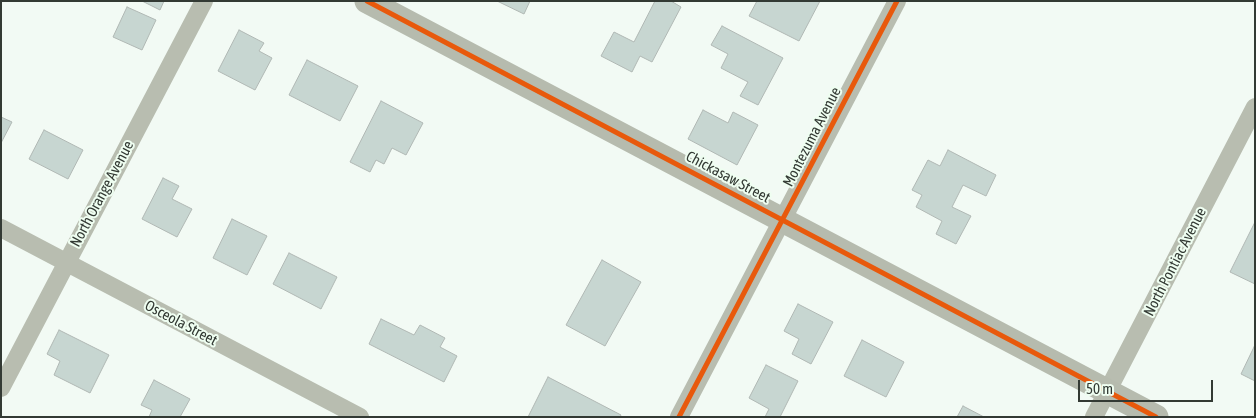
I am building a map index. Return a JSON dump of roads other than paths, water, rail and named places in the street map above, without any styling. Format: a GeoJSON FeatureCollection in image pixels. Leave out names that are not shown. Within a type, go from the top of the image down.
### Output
{"type":"FeatureCollection","features":[{"type":"Feature","properties":{"kind":"street","name":"North Orange Avenue"},"geometry":{"type":"LineString","coordinates":[[1,388],[204,1]]}},
{"type":"Feature","properties":{"kind":"street","name":"Chickasaw Street"},"geometry":{"type":"LineString","coordinates":[[367,1],[1156,417]]}},
{"type":"Feature","properties":{"kind":"street","name":"Montezuma Avenue"},"geometry":{"type":"LineString","coordinates":[[679,417],[784,220],[896,1]]}},
{"type":"Feature","properties":{"kind":"street","name":"North Pontiac Avenue"},"geometry":{"type":"LineString","coordinates":[[1094,417],[1255,107]]}},
{"type":"Feature","properties":{"kind":"street","name":"Osceola Street"},"geometry":{"type":"LineString","coordinates":[[1,228],[360,417]]}}]}
